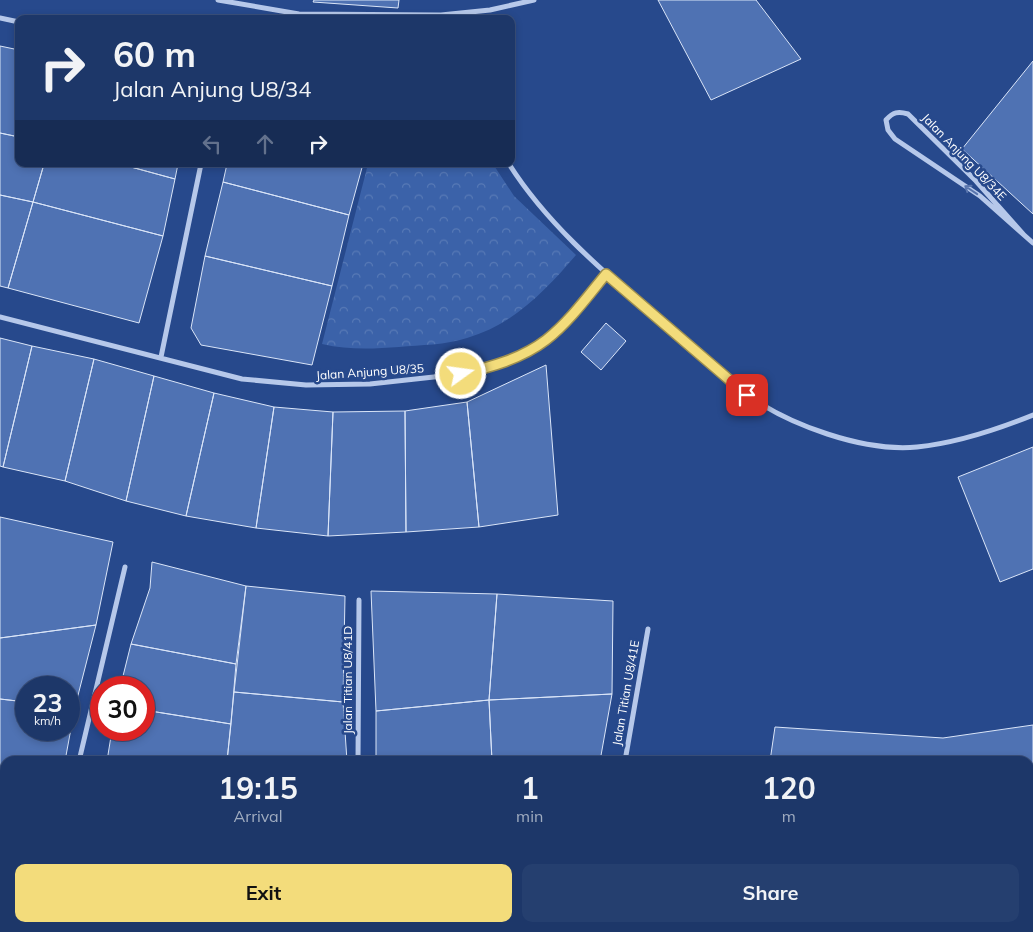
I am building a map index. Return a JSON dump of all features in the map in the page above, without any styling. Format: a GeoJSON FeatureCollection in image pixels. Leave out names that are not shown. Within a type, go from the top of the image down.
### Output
{"type":"FeatureCollection","features":[{"type":"Feature","properties":{"kind":"street"},"geometry":{"type":"LineString","coordinates":[[218,0],[299,14],[346,15]]}},
{"type":"Feature","properties":{"kind":"street"},"geometry":{"type":"LineString","coordinates":[[455,15],[490,10],[534,0]]}},
{"type":"Feature","properties":{"kind":"street"},"geometry":{"type":"LineString","coordinates":[[0,18],[15,21]]}},
{"type":"Feature","properties":{"kind":"street","name":"Jalan Anjung U8/34E"},"geometry":{"type":"LineString","coordinates":[[1023,234],[976,181],[908,114],[899,112],[891,114],[886,120],[888,130],[895,139],[980,196],[1033,243]]}},
{"type":"Feature","properties":{"kind":"street"},"geometry":{"type":"LineString","coordinates":[[160,357],[200,167]]}},
{"type":"Feature","properties":{"kind":"street"},"geometry":{"type":"LineString","coordinates":[[511,167],[539,206],[606,274],[747,395],[788,419],[854,441],[915,447],[975,435],[1033,415]]}},
{"type":"Feature","properties":{"kind":"street","name":"Jalan Anjung U8/35"},"geometry":{"type":"LineString","coordinates":[[0,317],[242,379],[306,386],[370,384],[461,374],[493,366],[519,356],[547,340],[606,274]]}},
{"type":"Feature","properties":{"kind":"street"},"geometry":{"type":"LineString","coordinates":[[80,756],[125,567]]}},
{"type":"Feature","properties":{"kind":"street","name":"Jalan Titian U8/41D"},"geometry":{"type":"LineString","coordinates":[[358,600],[358,756]]}},
{"type":"Feature","properties":{"kind":"street","name":"Jalan Titian U8/41E"},"geometry":{"type":"LineString","coordinates":[[625,756],[648,629]]}},
{"type":"Feature","properties":{"kind":"green space"},"geometry":{"type":"Polygon","coordinates":[[[367,167],[495,167],[514,196],[576,255],[553,281],[514,315],[484,332],[467,338],[442,343],[379,348],[351,348],[322,344],[367,167]]]}},
{"type":"Feature","properties":{"kind":"building"},"geometry":{"type":"Polygon","coordinates":[[[314,0],[399,0],[398,8],[313,2],[314,0]]]}},
{"type":"Feature","properties":{"kind":"building"},"geometry":{"type":"Polygon","coordinates":[[[658,0],[756,0],[801,59],[711,100],[658,0]]]}},
{"type":"Feature","properties":{"kind":"building"},"geometry":{"type":"Polygon","coordinates":[[[0,46],[15,49],[15,136],[0,133],[0,46]]]}},
{"type":"Feature","properties":{"kind":"building"},"geometry":{"type":"Polygon","coordinates":[[[1033,61],[1033,214],[962,149],[1033,61]]]}},
{"type":"Feature","properties":{"kind":"building"},"geometry":{"type":"Polygon","coordinates":[[[0,133],[15,136],[15,167],[43,167],[33,202],[0,195],[0,133]]]}},
{"type":"Feature","properties":{"kind":"building"},"geometry":{"type":"Polygon","coordinates":[[[43,167],[131,167],[175,179],[163,236],[33,202],[43,167]]]}},
{"type":"Feature","properties":{"kind":"building"},"geometry":{"type":"Polygon","coordinates":[[[131,167],[177,167],[175,179],[131,167]]]}},
{"type":"Feature","properties":{"kind":"building"},"geometry":{"type":"Polygon","coordinates":[[[226,167],[362,167],[349,215],[223,182],[226,167]]]}},
{"type":"Feature","properties":{"kind":"building"},"geometry":{"type":"Polygon","coordinates":[[[223,182],[349,215],[332,286],[205,256],[223,182]]]}},
{"type":"Feature","properties":{"kind":"building"},"geometry":{"type":"Polygon","coordinates":[[[0,195],[33,202],[8,288],[0,286],[0,195]]]}},
{"type":"Feature","properties":{"kind":"building"},"geometry":{"type":"Polygon","coordinates":[[[33,202],[163,236],[139,323],[8,288],[33,202]]]}},
{"type":"Feature","properties":{"kind":"building"},"geometry":{"type":"Polygon","coordinates":[[[205,256],[332,286],[312,365],[201,345],[191,328],[205,256]]]}},
{"type":"Feature","properties":{"kind":"building"},"geometry":{"type":"Polygon","coordinates":[[[606,323],[626,341],[601,370],[581,352],[606,323]]]}},
{"type":"Feature","properties":{"kind":"building"},"geometry":{"type":"Polygon","coordinates":[[[0,338],[32,346],[3,467],[0,466],[0,338]]]}},
{"type":"Feature","properties":{"kind":"building"},"geometry":{"type":"Polygon","coordinates":[[[32,346],[94,359],[65,481],[3,467],[32,346]]]}},
{"type":"Feature","properties":{"kind":"building"},"geometry":{"type":"Polygon","coordinates":[[[94,359],[154,376],[126,501],[65,481],[94,359]]]}},
{"type":"Feature","properties":{"kind":"building"},"geometry":{"type":"Polygon","coordinates":[[[546,365],[558,515],[479,527],[467,402],[546,365]]]}},
{"type":"Feature","properties":{"kind":"building"},"geometry":{"type":"Polygon","coordinates":[[[154,376],[214,393],[186,516],[126,501],[154,376]]]}},
{"type":"Feature","properties":{"kind":"building"},"geometry":{"type":"Polygon","coordinates":[[[214,393],[274,407],[256,528],[186,516],[214,393]]]}},
{"type":"Feature","properties":{"kind":"building"},"geometry":{"type":"Polygon","coordinates":[[[467,402],[479,527],[406,532],[405,411],[467,402]]]}},
{"type":"Feature","properties":{"kind":"building"},"geometry":{"type":"Polygon","coordinates":[[[274,407],[333,412],[328,536],[256,528],[274,407]]]}},
{"type":"Feature","properties":{"kind":"building"},"geometry":{"type":"Polygon","coordinates":[[[405,411],[406,532],[328,536],[333,412],[405,411]]]}},
{"type":"Feature","properties":{"kind":"building"},"geometry":{"type":"Polygon","coordinates":[[[1033,447],[1033,569],[1000,582],[958,477],[1033,447]]]}},
{"type":"Feature","properties":{"kind":"building"},"geometry":{"type":"Polygon","coordinates":[[[0,517],[113,542],[96,625],[0,638],[0,517]]]}},
{"type":"Feature","properties":{"kind":"building"},"geometry":{"type":"Polygon","coordinates":[[[152,562],[246,586],[236,664],[131,644],[150,588],[152,562]]]}},
{"type":"Feature","properties":{"kind":"building"},"geometry":{"type":"Polygon","coordinates":[[[246,586],[345,596],[343,702],[234,692],[246,586]]]}},
{"type":"Feature","properties":{"kind":"building"},"geometry":{"type":"Polygon","coordinates":[[[371,591],[497,594],[489,700],[376,711],[371,591]]]}},
{"type":"Feature","properties":{"kind":"building"},"geometry":{"type":"Polygon","coordinates":[[[497,594],[613,601],[612,694],[489,700],[497,594]]]}},
{"type":"Feature","properties":{"kind":"building"},"geometry":{"type":"Polygon","coordinates":[[[96,625],[80,687],[80,676],[15,676],[15,701],[0,699],[0,638],[96,625]]]}},
{"type":"Feature","properties":{"kind":"building"},"geometry":{"type":"Polygon","coordinates":[[[131,644],[236,664],[231,724],[155,712],[155,676],[123,676],[131,644]]]}},
{"type":"Feature","properties":{"kind":"building"},"geometry":{"type":"Polygon","coordinates":[[[234,692],[343,702],[347,756],[228,756],[234,692]]]}},
{"type":"Feature","properties":{"kind":"building"},"geometry":{"type":"Polygon","coordinates":[[[612,694],[601,756],[492,756],[489,700],[612,694]]]}},
{"type":"Feature","properties":{"kind":"building"},"geometry":{"type":"Polygon","coordinates":[[[0,699],[15,701],[15,741],[69,741],[66,756],[0,756],[0,699]]]}},
{"type":"Feature","properties":{"kind":"building"},"geometry":{"type":"Polygon","coordinates":[[[489,700],[492,756],[376,756],[376,711],[489,700]]]}},
{"type":"Feature","properties":{"kind":"building"},"geometry":{"type":"Polygon","coordinates":[[[155,712],[231,724],[228,756],[108,756],[110,741],[155,741],[155,712]]]}},
{"type":"Feature","properties":{"kind":"building"},"geometry":{"type":"Polygon","coordinates":[[[1033,725],[1033,756],[771,756],[775,727],[943,738],[1033,725]]]}},
{"type":"Feature","properties":{"kind":"route"},"geometry":{"type":"LineString","coordinates":[[461,374],[493,366],[519,356],[547,340],[606,274],[747,395]]}}]}
